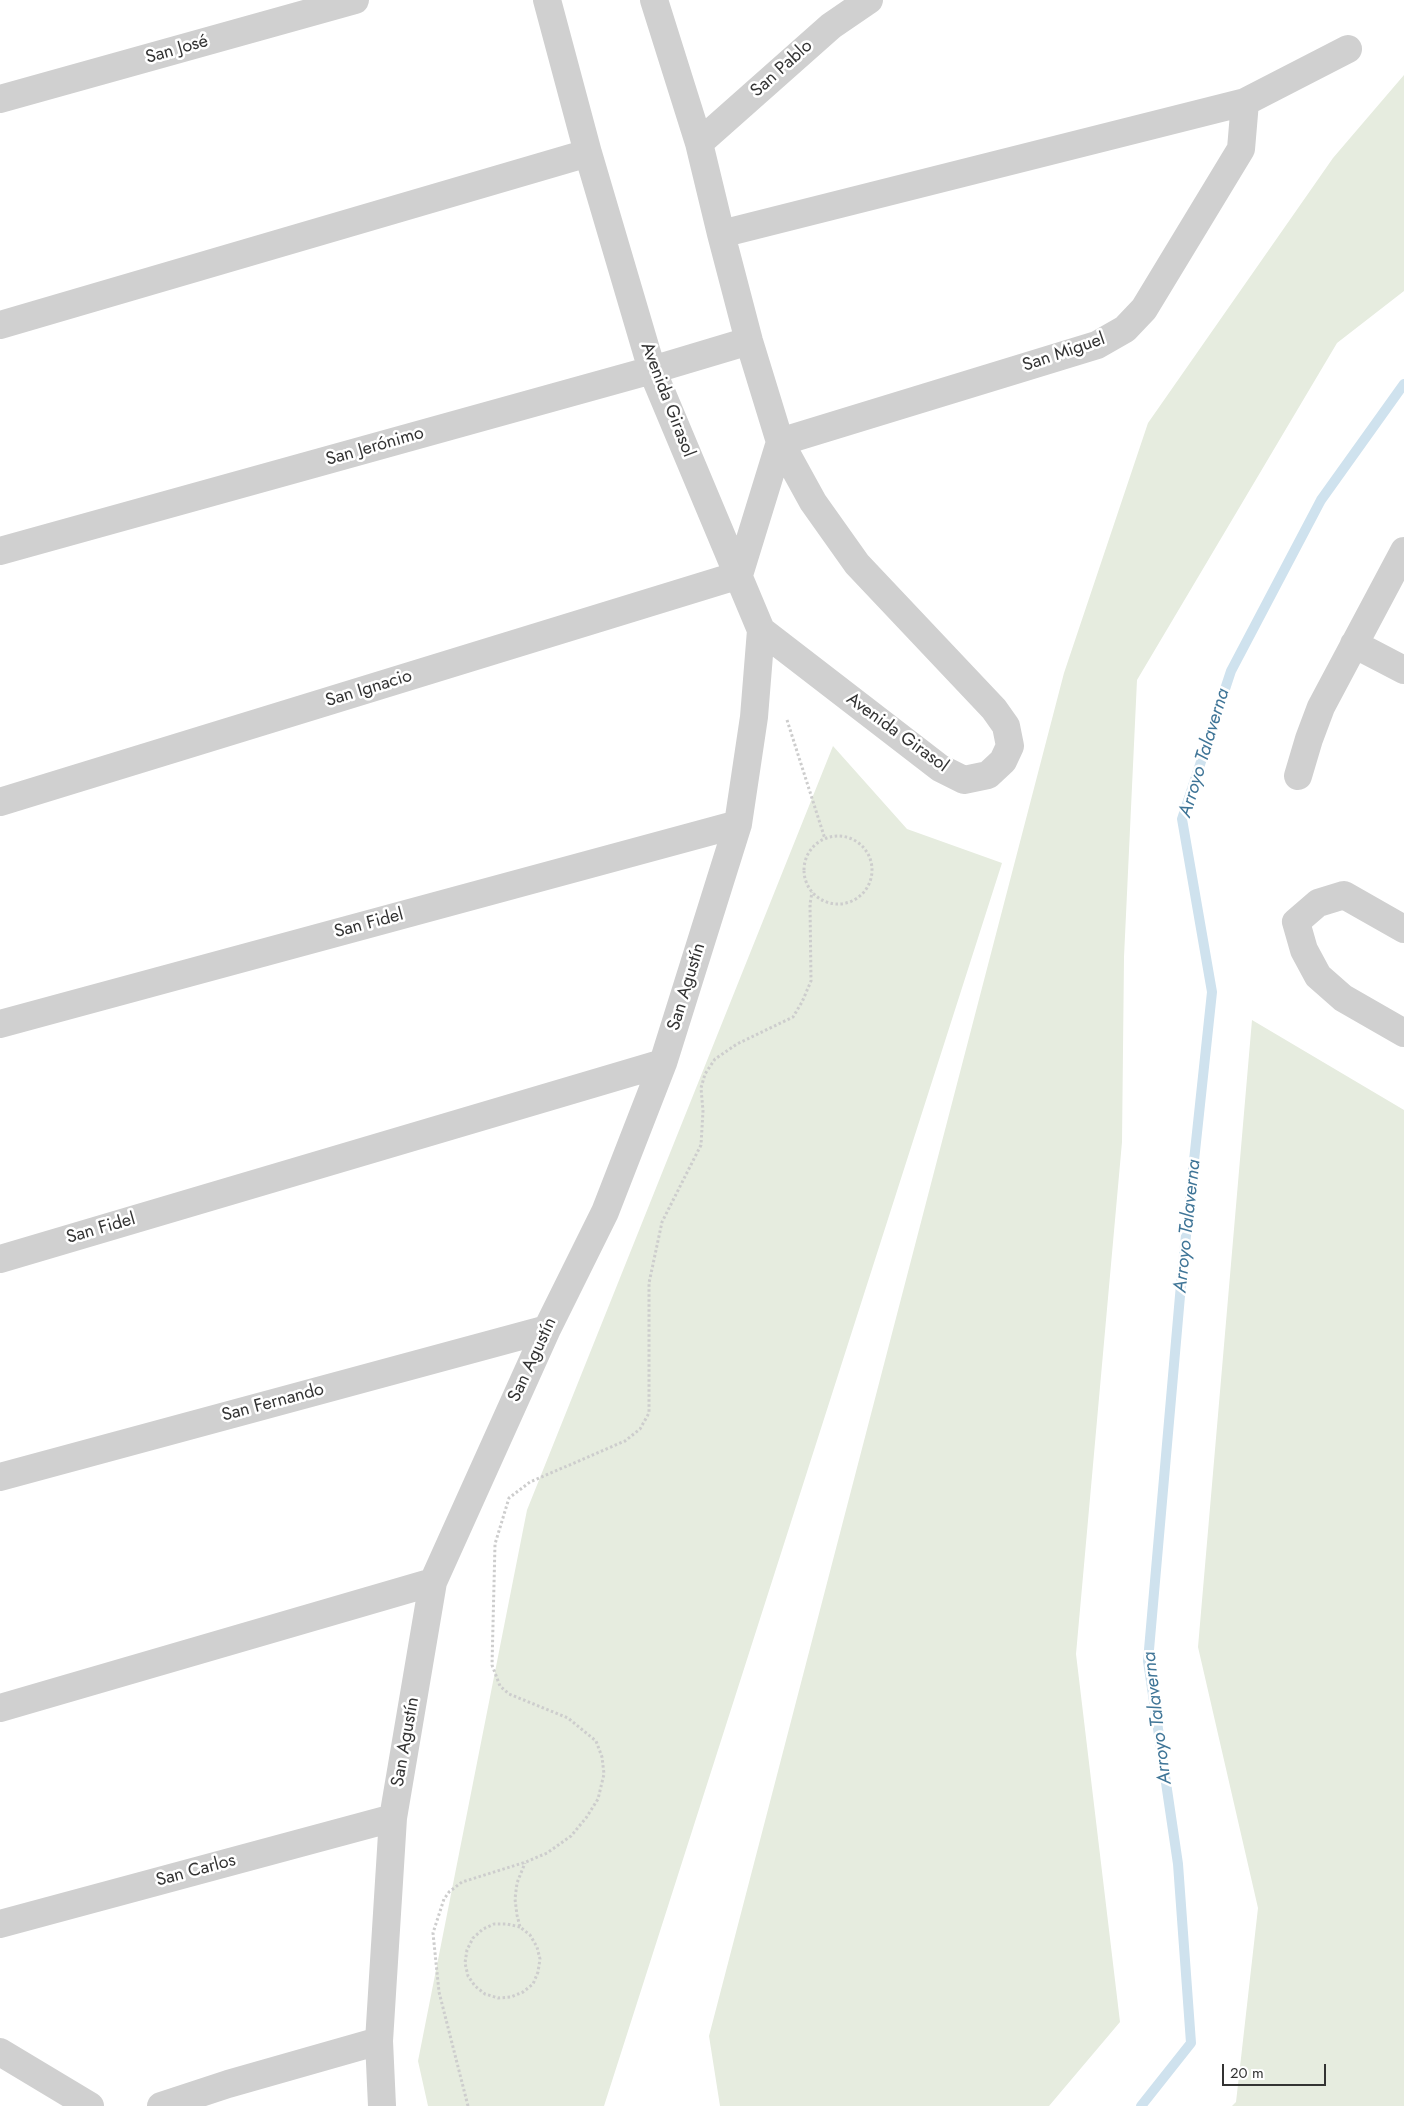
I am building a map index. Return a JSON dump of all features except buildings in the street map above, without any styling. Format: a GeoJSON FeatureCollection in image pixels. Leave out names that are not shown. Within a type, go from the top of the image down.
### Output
{"type":"FeatureCollection","features":[{"type":"Feature","properties":{"kind":"street","name":"San José"},"geometry":{"type":"LineString","coordinates":[[0,99],[355,0]]}},
{"type":"Feature","properties":{"kind":"street","name":"Avenida Girasol"},"geometry":{"type":"LineString","coordinates":[[547,0],[588,154],[652,370],[761,630],[940,768],[964,780],[988,775],[1003,761],[1010,746],[1006,726],[994,709],[857,564],[813,502],[780,442],[749,340],[699,143],[654,0]]}},
{"type":"Feature","properties":{"kind":"street","name":"San Pablo"},"geometry":{"type":"LineString","coordinates":[[699,143],[830,26],[869,0]]}},
{"type":"Feature","properties":{"kind":"street"},"geometry":{"type":"LineString","coordinates":[[721,234],[1245,102],[1348,49]]}},
{"type":"Feature","properties":{"kind":"street","name":"San Miguel"},"geometry":{"type":"LineString","coordinates":[[780,442],[1097,345],[1125,329],[1144,309],[1160,285],[1241,149],[1245,102]]}},
{"type":"Feature","properties":{"kind":"street"},"geometry":{"type":"LineString","coordinates":[[0,325],[588,154]]}},
{"type":"Feature","properties":{"kind":"street","name":"San Jerónimo"},"geometry":{"type":"LineString","coordinates":[[0,551],[652,370],[749,340]]}},
{"type":"Feature","properties":{"kind":"street"},"geometry":{"type":"LineString","coordinates":[[739,575],[780,442]]}},
{"type":"Feature","properties":{"kind":"street"},"geometry":{"type":"LineString","coordinates":[[1298,776],[1308,739],[1320,707],[1404,551]]}},
{"type":"Feature","properties":{"kind":"street","name":"San Ignacio"},"geometry":{"type":"LineString","coordinates":[[0,802],[739,575]]}},
{"type":"Feature","properties":{"kind":"street","name":"San Agustín"},"geometry":{"type":"LineString","coordinates":[[382,2106],[379,2041],[393,1818],[433,1582],[547,1329],[605,1212],[663,1063],[738,824],[754,717],[761,630]]}},
{"type":"Feature","properties":{"kind":"street"},"geometry":{"type":"LineString","coordinates":[[1354,644],[1404,670]]}},
{"type":"Feature","properties":{"kind":"street","name":"San Fidel"},"geometry":{"type":"LineString","coordinates":[[0,1024],[738,824]]}},
{"type":"Feature","properties":{"kind":"street"},"geometry":{"type":"LineString","coordinates":[[1404,929],[1344,895],[1318,903],[1296,922],[1304,950],[1318,976],[1343,998],[1404,1032]]}},
{"type":"Feature","properties":{"kind":"street","name":"San Fidel"},"geometry":{"type":"LineString","coordinates":[[0,1259],[663,1063]]}},
{"type":"Feature","properties":{"kind":"street","name":"San Fernando"},"geometry":{"type":"LineString","coordinates":[[0,1477],[547,1329]]}},
{"type":"Feature","properties":{"kind":"street"},"geometry":{"type":"LineString","coordinates":[[0,1708],[433,1582]]}},
{"type":"Feature","properties":{"kind":"street","name":"San Carlos"},"geometry":{"type":"LineString","coordinates":[[0,1924],[393,1818]]}},
{"type":"Feature","properties":{"kind":"street"},"geometry":{"type":"LineString","coordinates":[[161,2106],[228,2084],[379,2041]]}},
{"type":"Feature","properties":{"kind":"street"},"geometry":{"type":"LineString","coordinates":[[0,2052],[90,2106]]}},
{"type":"Feature","properties":{"kind":"path"},"geometry":{"type":"LineString","coordinates":[[785,714],[798,762],[825,839]]}},
{"type":"Feature","properties":{"kind":"path"},"geometry":{"type":"LineString","coordinates":[[837,836],[849,838],[861,844],[868,854],[872,866],[872,879],[866,890],[857,899],[846,903],[833,904],[821,900],[812,892],[805,881],[804,868],[807,856],[814,846],[825,839],[837,836]]}},
{"type":"Feature","properties":{"kind":"path"},"geometry":{"type":"LineString","coordinates":[[468,2106],[439,1992],[433,1933],[444,1898],[462,1882],[526,1862],[547,1852],[571,1836],[586,1818],[598,1799],[604,1774],[602,1757],[596,1741],[568,1718],[509,1694],[500,1686],[492,1665],[495,1544],[509,1498],[530,1482],[626,1441],[640,1428],[649,1412],[649,1283],[662,1222],[701,1145],[703,1112],[701,1088],[705,1074],[715,1059],[737,1044],[793,1016],[802,1002],[811,981],[810,904],[812,892]]}},
{"type":"Feature","properties":{"kind":"path"},"geometry":{"type":"LineString","coordinates":[[520,1927],[494,1924],[473,1938],[467,1950],[465,1963],[468,1976],[475,1986],[485,1994],[498,1998],[511,1997],[523,1992],[533,1984],[538,1972],[540,1959],[537,1946],[530,1935],[520,1927],[515,1899],[517,1883],[526,1862]]}},
{"type":"Feature","properties":{"kind":"shaded area"},"geometry":{"type":"Polygon","coordinates":[[[1404,75],[1404,291],[1337,343],[1137,680],[1124,957],[1122,1142],[1076,1654],[1120,2022],[1049,2106],[720,2106],[709,2036],[1064,673],[1148,423],[1333,158],[1404,75]]]}},
{"type":"Feature","properties":{"kind":"shaded area"},"geometry":{"type":"Polygon","coordinates":[[[833,746],[907,829],[1002,863],[604,2106],[428,2106],[418,2061],[527,1510],[833,746]]]}},
{"type":"Feature","properties":{"kind":"shaded area"},"geometry":{"type":"Polygon","coordinates":[[[1252,1020],[1404,1110],[1404,2106],[1232,2106],[1236,2102],[1258,1908],[1198,1647],[1252,1020]]]}},
{"type":"Feature","properties":{"kind":"waterway","name":"Arroyo Talaverna"},"geometry":{"type":"LineString","coordinates":[[1141,2106],[1191,2043],[1178,1864],[1148,1661],[1182,1273],[1212,992],[1182,819],[1231,671],[1321,500],[1404,384]]}}]}
